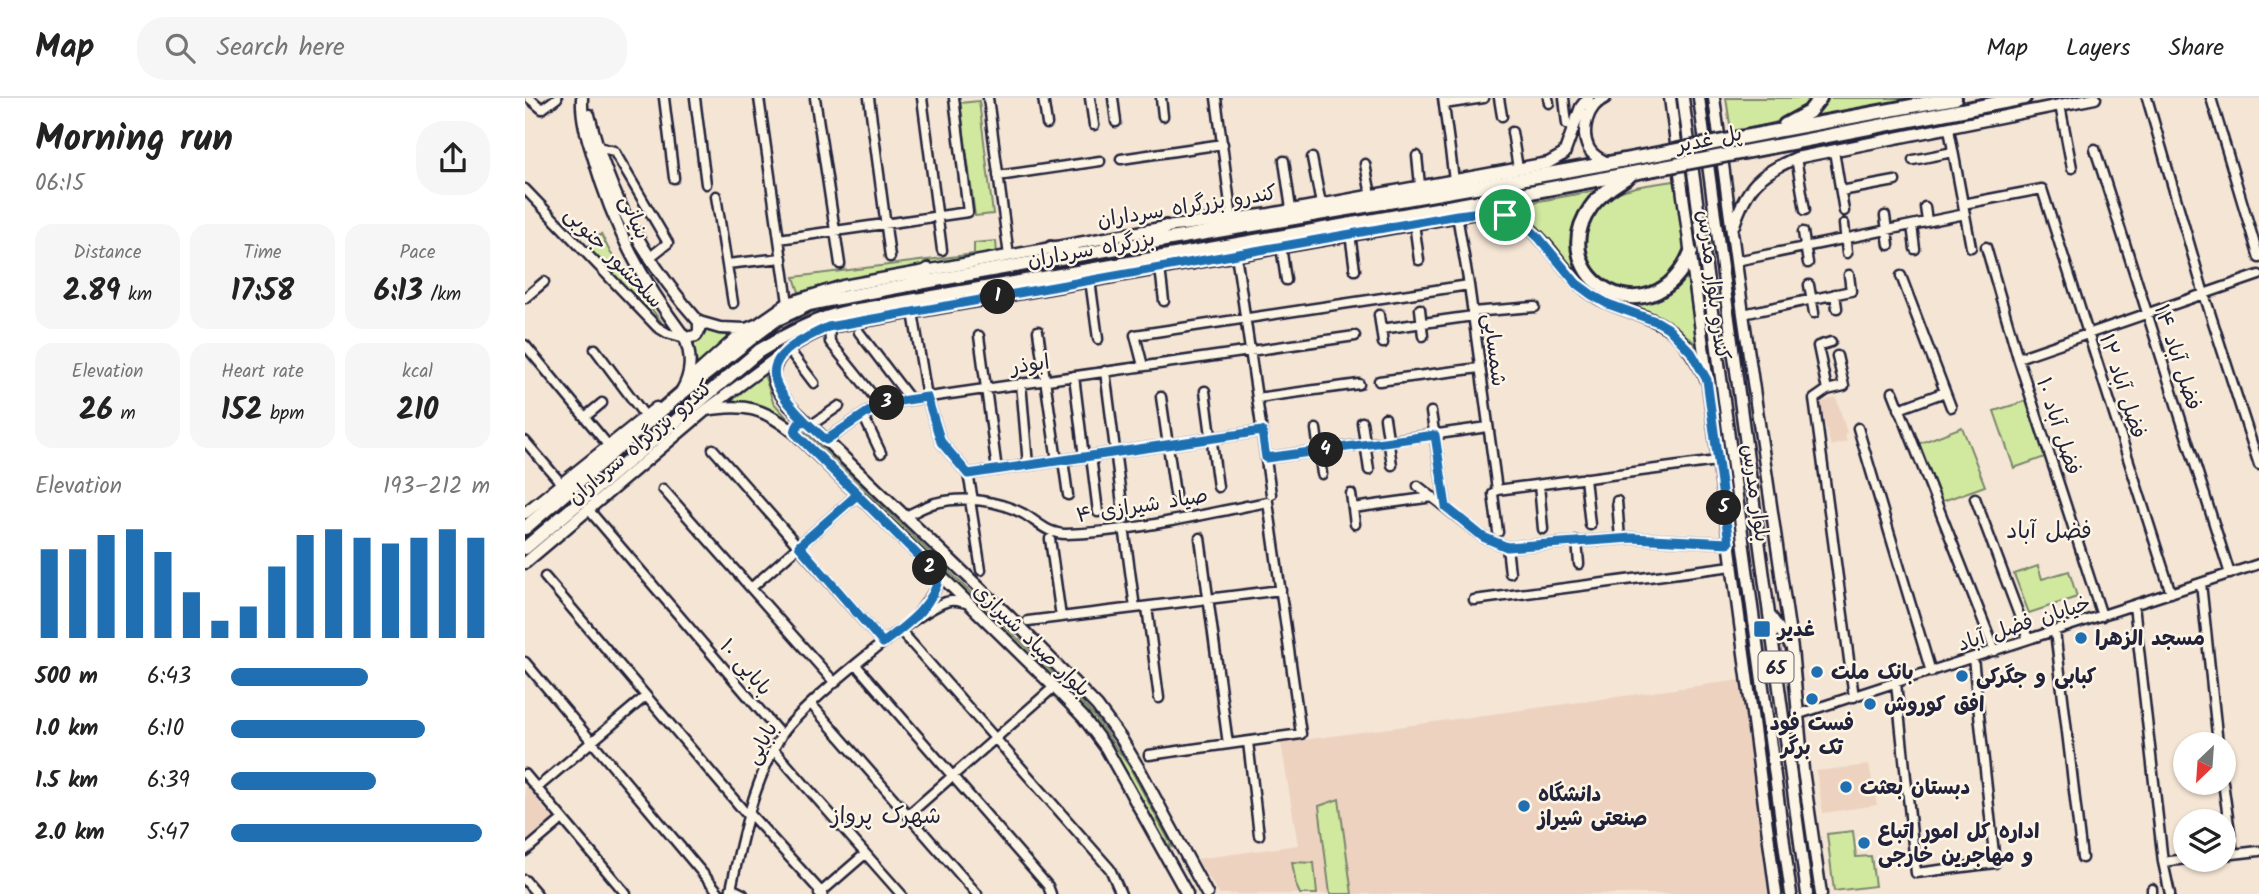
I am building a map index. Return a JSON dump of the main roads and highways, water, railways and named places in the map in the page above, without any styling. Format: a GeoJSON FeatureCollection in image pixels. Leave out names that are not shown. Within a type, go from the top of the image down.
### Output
{"type":"FeatureCollection","features":[{"type":"Feature","properties":{"kind":"highway"},"geometry":{"type":"LineString","coordinates":[[1766,133],[1809,112],[1820,98]]}},
{"type":"Feature","properties":{"kind":"highway"},"geometry":{"type":"LineString","coordinates":[[1766,133],[1955,98]]}},
{"type":"Feature","properties":{"kind":"highway","name":"پل غدیر"},"geometry":{"type":"LineString","coordinates":[[1654,169],[2024,98]]}},
{"type":"Feature","properties":{"kind":"highway","name":"پل غدیر"},"geometry":{"type":"LineString","coordinates":[[1652,155],[1766,133]]}},
{"type":"Feature","properties":{"kind":"highway","name":"بزرگراه سرداران"},"geometry":{"type":"LineString","coordinates":[[525,528],[677,397],[777,319],[810,304],[1290,215],[1652,155]]}},
{"type":"Feature","properties":{"kind":"highway","name":"بزرگراه سرداران"},"geometry":{"type":"LineString","coordinates":[[525,548],[759,351],[815,321],[852,311],[1307,234],[1654,169]]}},
{"type":"Feature","properties":{"kind":"highway"},"geometry":{"type":"LineString","coordinates":[[1632,173],[1593,204],[1583,221],[1579,247],[1590,276],[1616,295],[1633,298],[1650,295],[1668,285],[1680,274],[1691,252]]}},
{"type":"Feature","properties":{"kind":"highway"},"geometry":{"type":"LineString","coordinates":[[1271,214],[1290,215]]}},
{"type":"Feature","properties":{"kind":"highway"},"geometry":{"type":"LineString","coordinates":[[1139,244],[1166,227]]}},
{"type":"Feature","properties":{"kind":"highway"},"geometry":{"type":"LineString","coordinates":[[1276,247],[1307,234]]}},
{"type":"Feature","properties":{"kind":"highway"},"geometry":{"type":"LineString","coordinates":[[1051,248],[1082,254]]}},
{"type":"Feature","properties":{"kind":"highway"},"geometry":{"type":"LineString","coordinates":[[1142,260],[1192,262]]}},
{"type":"Feature","properties":{"kind":"highway"},"geometry":{"type":"LineString","coordinates":[[1022,265],[1025,280]]}},
{"type":"Feature","properties":{"kind":"highway"},"geometry":{"type":"LineString","coordinates":[[909,286],[928,270]]}},
{"type":"Feature","properties":{"kind":"highway"},"geometry":{"type":"LineString","coordinates":[[833,289],[867,293]]}},
{"type":"Feature","properties":{"kind":"highway"},"geometry":{"type":"LineString","coordinates":[[828,327],[852,311]]}},
{"type":"Feature","properties":{"kind":"highway"},"geometry":{"type":"LineString","coordinates":[[660,404],[677,397]]}},
{"type":"Feature","properties":{"kind":"highway"},"geometry":{"type":"LineString","coordinates":[[625,464],[647,460]]}},
{"type":"Feature","properties":{"kind":"main road","name":"بنیانی"},"geometry":{"type":"LineString","coordinates":[[582,98],[616,198],[649,258],[699,322]]}},
{"type":"Feature","properties":{"kind":"main road","name":"بنیانی"},"geometry":{"type":"LineString","coordinates":[[582,98],[586,134],[602,188],[636,266],[685,338]]}},
{"type":"Feature","properties":{"kind":"main road","name":"کندرو بزرگراه سرداران"},"geometry":{"type":"LineString","coordinates":[[1290,215],[1321,204],[1548,163],[1564,154],[1581,107],[1587,98]]}},
{"type":"Feature","properties":{"kind":"main road"},"geometry":{"type":"LineString","coordinates":[[1605,98],[1593,107],[1585,125],[1589,149],[1608,163]]}},
{"type":"Feature","properties":{"kind":"main road"},"geometry":{"type":"LineString","coordinates":[[1659,98],[1672,110]]}},
{"type":"Feature","properties":{"kind":"main road","name":"کندرو بلوار مدرس"},"geometry":{"type":"LineString","coordinates":[[1670,98],[1776,894]]}},
{"type":"Feature","properties":{"kind":"main road","name":"بلوار مدرس"},"geometry":{"type":"LineString","coordinates":[[1683,98],[1791,894]]}},
{"type":"Feature","properties":{"kind":"main road","name":"بلوار مدرس"},"geometry":{"type":"LineString","coordinates":[[1699,98],[1807,894]]}},
{"type":"Feature","properties":{"kind":"main road"},"geometry":{"type":"LineString","coordinates":[[1714,98],[1746,338],[1741,408]]}},
{"type":"Feature","properties":{"kind":"main road"},"geometry":{"type":"LineString","coordinates":[[1733,229],[1742,201],[1752,185],[1768,172],[1796,159],[2095,98]]}},
{"type":"Feature","properties":{"kind":"main road"},"geometry":{"type":"LineString","coordinates":[[828,327],[1482,212],[1505,215],[1524,224],[1577,284],[1592,295],[1668,328],[1691,352],[1707,380]]}},
{"type":"Feature","properties":{"kind":"main road","name":"کندرو بزرگراه سرداران"},"geometry":{"type":"LineString","coordinates":[[525,513],[687,382],[746,329],[788,303],[833,289],[928,270],[1166,227],[1271,214]]}},
{"type":"Feature","properties":{"kind":"main road"},"geometry":{"type":"LineString","coordinates":[[636,266],[637,261],[649,258]]}},
{"type":"Feature","properties":{"kind":"main road"},"geometry":{"type":"LineString","coordinates":[[677,397],[687,382],[691,363],[685,338],[697,336],[699,322],[720,328],[746,329]]}},
{"type":"Feature","properties":{"kind":"main road","name":"کندرو بزرگراه سرداران"},"geometry":{"type":"LineString","coordinates":[[525,564],[706,410],[785,352],[828,327]]}},
{"type":"Feature","properties":{"kind":"main road","name":"کندرو بلوار مدرس"},"geometry":{"type":"LineString","coordinates":[[1746,338],[1792,649],[1803,770],[1821,894]]}},
{"type":"Feature","properties":{"kind":"main road","name":"بلوار صیاد شیرازی"},"geometry":{"type":"LineString","coordinates":[[785,352],[775,364],[774,376],[776,387],[789,405],[1019,626],[1097,706],[1122,740],[1207,894]]}},
{"type":"Feature","properties":{"kind":"main road","name":"بلوار صیاد شیرازی"},"geometry":{"type":"LineString","coordinates":[[706,410],[731,405],[750,408],[777,419],[795,433],[1054,687],[1083,717],[1107,748],[1187,894]]}},
{"type":"Feature","properties":{"kind":"main road"},"geometry":{"type":"LineString","coordinates":[[795,433],[799,423],[808,423]]}},
{"type":"Feature","properties":{"kind":"main road"},"geometry":{"type":"LineString","coordinates":[[1730,441],[1745,439]]}},
{"type":"Feature","properties":{"kind":"main road"},"geometry":{"type":"LineString","coordinates":[[1737,602],[1751,599]]}},
{"type":"Feature","properties":{"kind":"main road"},"geometry":{"type":"LineString","coordinates":[[1769,613],[1792,649]]}},
{"type":"Feature","properties":{"kind":"main road"},"geometry":{"type":"LineString","coordinates":[[1759,767],[1774,766]]}},
{"type":"Feature","properties":{"kind":"main road"},"geometry":{"type":"LineString","coordinates":[[1794,791],[1803,770]]}},
{"type":"Feature","properties":{"kind":"main road"},"geometry":{"type":"LineString","coordinates":[[1166,855],[1181,847]]}},
{"type":"Feature","properties":{"kind":"place","name":"غدیر"},"geometry":{"type":"Point","coordinates":[1762,629]}},
{"type":"Feature","properties":{"kind":"place","name":"مسجد الزهرا"},"geometry":{"type":"Point","coordinates":[2081,638]}},
{"type":"Feature","properties":{"kind":"place","name":"بانک ملت"},"geometry":{"type":"Point","coordinates":[1817,672]}},
{"type":"Feature","properties":{"kind":"place","name":"کبابی و جگرکی"},"geometry":{"type":"Point","coordinates":[1962,676]}},
{"type":"Feature","properties":{"kind":"place","name":"فست فود تک برگر"},"geometry":{"type":"Point","coordinates":[1812,699]}},
{"type":"Feature","properties":{"kind":"place","name":"افق کوروش"},"geometry":{"type":"Point","coordinates":[1870,704]}},
{"type":"Feature","properties":{"kind":"place","name":"دبستان بعثت"},"geometry":{"type":"Point","coordinates":[1846,787]}},
{"type":"Feature","properties":{"kind":"place","name":"دانشگاه صنعتی شیراز"},"geometry":{"type":"Point","coordinates":[1524,806]}},
{"type":"Feature","properties":{"kind":"place","name":"اداره کل امور اتباع و مهاجرین خارجی"},"geometry":{"type":"Point","coordinates":[1864,843]}},
{"type":"Feature","properties":{"kind":"district","name":"فضل آباد"},"geometry":{"type":"Point","coordinates":[2049,530]}},
{"type":"Feature","properties":{"kind":"district","name":"شهرک پرواز"},"geometry":{"type":"Point","coordinates":[886,815]}}]}
